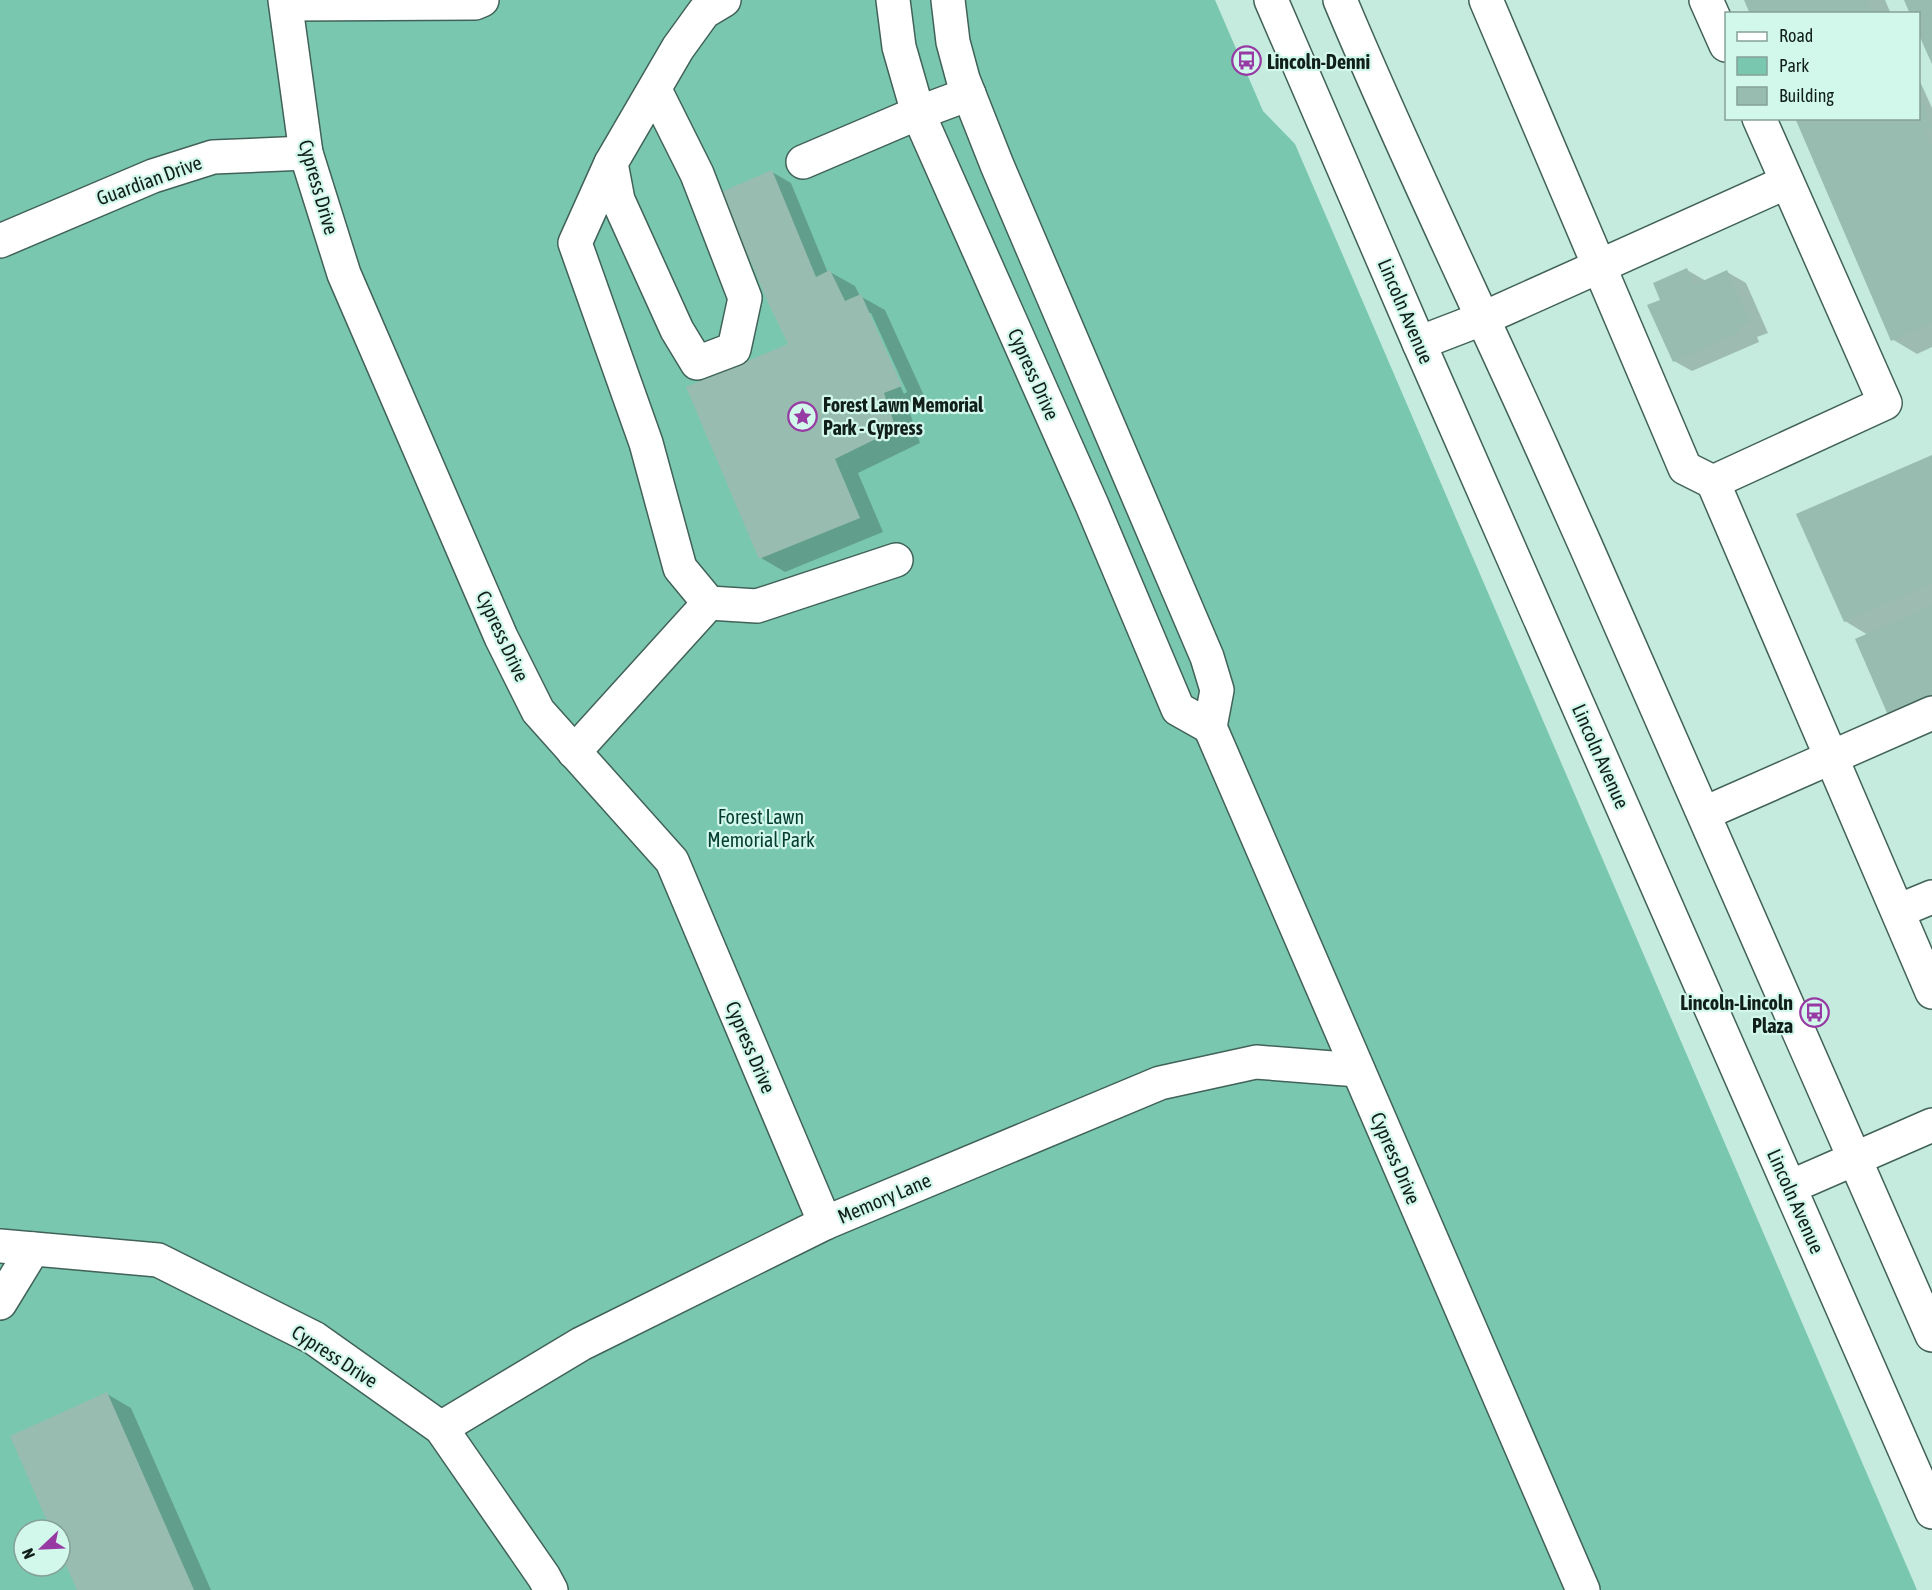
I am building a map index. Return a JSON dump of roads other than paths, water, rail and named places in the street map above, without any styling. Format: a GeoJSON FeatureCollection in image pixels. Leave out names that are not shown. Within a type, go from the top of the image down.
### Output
{"type":"FeatureCollection","features":[{"type":"Feature","properties":{"kind":"main road"},"geometry":{"type":"LineString","coordinates":[[285,2],[475,3],[482,0]]}},
{"type":"Feature","properties":{"kind":"main road"},"geometry":{"type":"LineString","coordinates":[[724,0],[704,12],[678,48],[611,163],[575,243],[646,443],[680,568],[708,603],[757,606],[896,560]]}},
{"type":"Feature","properties":{"kind":"main road","name":"Cypress Drive"},"geometry":{"type":"LineString","coordinates":[[893,0],[899,47],[918,113],[1092,505],[1179,709],[1210,727],[1583,1590]]}},
{"type":"Feature","properties":{"kind":"main road"},"geometry":{"type":"LineString","coordinates":[[948,0],[953,42],[963,79],[997,165],[1207,657],[1217,690],[1210,727]]}},
{"type":"Feature","properties":{"kind":"main road","name":"Lincoln Avenue"},"geometry":{"type":"LineString","coordinates":[[1271,0],[1932,1512]]}},
{"type":"Feature","properties":{"kind":"main road"},"geometry":{"type":"LineString","coordinates":[[1341,0],[1368,65],[1484,318],[1705,813],[1932,1335]]}},
{"type":"Feature","properties":{"kind":"main road"},"geometry":{"type":"LineString","coordinates":[[1486,0],[1685,468],[1713,482],[1932,992]]}},
{"type":"Feature","properties":{"kind":"main road"},"geometry":{"type":"LineString","coordinates":[[1706,0],[1725,43]]}},
{"type":"Feature","properties":{"kind":"main road","name":"Cypress Drive"},"geometry":{"type":"LineString","coordinates":[[285,2],[306,153],[344,274],[501,637],[538,711],[672,861],[825,1223]]}},
{"type":"Feature","properties":{"kind":"main road"},"geometry":{"type":"LineString","coordinates":[[611,163],[618,200],[677,330],[697,363],[734,349],[745,298],[697,174],[655,90]]}},
{"type":"Feature","properties":{"kind":"main road"},"geometry":{"type":"LineString","coordinates":[[803,162],[969,94]]}},
{"type":"Feature","properties":{"kind":"main road"},"geometry":{"type":"LineString","coordinates":[[1713,482],[1884,403],[1760,120]]}},
{"type":"Feature","properties":{"kind":"main road","name":"Guardian Drive"},"geometry":{"type":"LineString","coordinates":[[0,241],[153,176],[213,157],[306,153]]}},
{"type":"Feature","properties":{"kind":"main road"},"geometry":{"type":"LineString","coordinates":[[1419,342],[1484,318],[1787,182]]}},
{"type":"Feature","properties":{"kind":"main road"},"geometry":{"type":"LineString","coordinates":[[1133,601],[1174,583]]}},
{"type":"Feature","properties":{"kind":"main road"},"geometry":{"type":"LineString","coordinates":[[574,752],[708,603]]}},
{"type":"Feature","properties":{"kind":"main road"},"geometry":{"type":"LineString","coordinates":[[1705,813],[1932,712]]}},
{"type":"Feature","properties":{"kind":"main road"},"geometry":{"type":"LineString","coordinates":[[1898,911],[1932,897]]}},
{"type":"Feature","properties":{"kind":"main road","name":"Memory Lane"},"geometry":{"type":"LineString","coordinates":[[441,1428],[581,1344],[825,1223],[1160,1083],[1256,1062],[1358,1070]]}},
{"type":"Feature","properties":{"kind":"main road"},"geometry":{"type":"LineString","coordinates":[[1790,1187],[1932,1125]]}},
{"type":"Feature","properties":{"kind":"main road","name":"Cypress Drive"},"geometry":{"type":"LineString","coordinates":[[0,1246],[158,1260],[314,1338],[441,1428],[551,1590]]}},
{"type":"Feature","properties":{"kind":"main road"},"geometry":{"type":"LineString","coordinates":[[0,1303],[33,1249]]}},
{"type":"Feature","properties":{"kind":"place","name":"Lincoln-Denni"},"geometry":{"type":"Point","coordinates":[1246,61]}},
{"type":"Feature","properties":{"kind":"place","name":"Forest Lawn Memorial Park - Cypress"},"geometry":{"type":"Point","coordinates":[802,416]}},
{"type":"Feature","properties":{"kind":"place","name":"Lincoln-Lincoln Plaza"},"geometry":{"type":"Point","coordinates":[1814,1013]}},
{"type":"Feature","properties":{"kind":"park label","name":"Forest Lawn Memorial Park"},"geometry":{"type":"Point","coordinates":[761,828]}}]}
